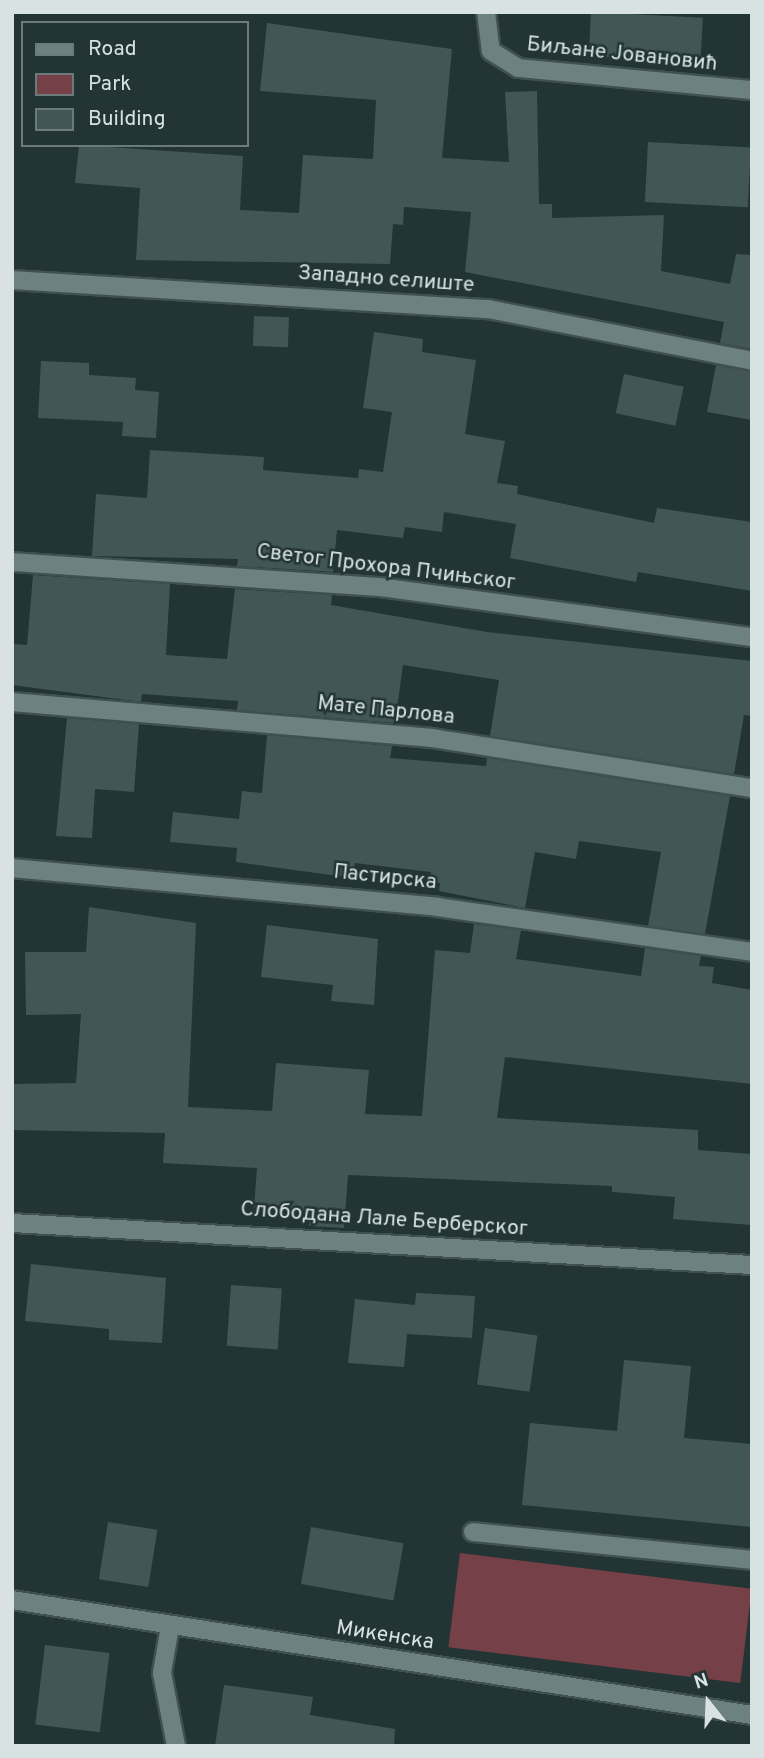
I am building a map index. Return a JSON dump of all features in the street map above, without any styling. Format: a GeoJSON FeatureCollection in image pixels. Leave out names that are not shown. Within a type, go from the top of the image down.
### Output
{"type":"FeatureCollection","features":[{"type":"Feature","properties":{"kind":"street","name":"Биљане Јовановић"},"geometry":{"type":"LineString","coordinates":[[486,12],[492,51],[518,68],[752,90]]}},
{"type":"Feature","properties":{"kind":"street","name":"Западно селиште"},"geometry":{"type":"LineString","coordinates":[[12,280],[488,309],[752,361]]}},
{"type":"Feature","properties":{"kind":"street","name":"Светог Прохора Пчињског"},"geometry":{"type":"LineString","coordinates":[[12,562],[380,587],[752,637]]}},
{"type":"Feature","properties":{"kind":"street","name":"Мате Парлова"},"geometry":{"type":"LineString","coordinates":[[12,702],[432,738],[752,788]]}},
{"type":"Feature","properties":{"kind":"street","name":"Пастирска"},"geometry":{"type":"LineString","coordinates":[[12,868],[450,908],[752,952]]}},
{"type":"Feature","properties":{"kind":"street","name":"Слободана Лале Берберског"},"geometry":{"type":"LineString","coordinates":[[12,1223],[752,1265]]}},
{"type":"Feature","properties":{"kind":"street"},"geometry":{"type":"LineString","coordinates":[[473,1532],[752,1560]]}},
{"type":"Feature","properties":{"kind":"street","name":"Микенска"},"geometry":{"type":"LineString","coordinates":[[12,1600],[752,1715]]}},
{"type":"Feature","properties":{"kind":"street"},"geometry":{"type":"LineString","coordinates":[[170,1626],[162,1673],[176,1746]]}},
{"type":"Feature","properties":{"kind":"green space"},"geometry":{"type":"Polygon","coordinates":[[[460,1553],[752,1589],[740,1683],[448,1647],[460,1553]]]}},
{"type":"Feature","properties":{"kind":"building"},"geometry":{"type":"Polygon","coordinates":[[[591,12],[703,18],[701,62],[589,56],[591,12]]]}},
{"type":"Feature","properties":{"kind":"building"},"geometry":{"type":"Polygon","coordinates":[[[267,23],[452,49],[442,158],[509,162],[505,92],[537,91],[539,204],[552,204],[552,218],[664,215],[661,271],[730,284],[736,254],[752,255],[752,349],[720,343],[724,322],[465,272],[471,212],[404,207],[403,225],[393,224],[390,264],[136,260],[140,188],[75,183],[79,147],[243,156],[240,210],[299,213],[303,155],[373,159],[376,100],[260,91],[267,23]]]}},
{"type":"Feature","properties":{"kind":"building"},"geometry":{"type":"Polygon","coordinates":[[[648,142],[751,147],[748,207],[645,202],[648,142]]]}},
{"type":"Feature","properties":{"kind":"building"},"geometry":{"type":"Polygon","coordinates":[[[254,316],[289,317],[288,347],[253,346],[254,316]]]}},
{"type":"Feature","properties":{"kind":"building"},"geometry":{"type":"Polygon","coordinates":[[[374,332],[423,339],[422,352],[476,360],[465,434],[505,441],[497,483],[518,486],[517,494],[654,523],[657,508],[752,522],[752,591],[638,572],[636,582],[510,558],[516,524],[444,512],[442,532],[405,527],[403,538],[337,530],[333,572],[237,566],[238,559],[92,556],[96,494],[147,498],[150,450],[264,457],[263,470],[358,478],[359,469],[383,472],[392,412],[363,408],[374,332]]]}},
{"type":"Feature","properties":{"kind":"building"},"geometry":{"type":"Polygon","coordinates":[[[41,361],[89,363],[89,375],[136,378],[135,390],[159,392],[156,438],[122,436],[123,422],[38,418],[41,361]]]}},
{"type":"Feature","properties":{"kind":"building"},"geometry":{"type":"Polygon","coordinates":[[[716,365],[752,372],[752,420],[707,412],[716,365]]]}},
{"type":"Feature","properties":{"kind":"building"},"geometry":{"type":"Polygon","coordinates":[[[624,374],[684,387],[675,426],[616,413],[624,374]]]}},
{"type":"Feature","properties":{"kind":"building"},"geometry":{"type":"Polygon","coordinates":[[[33,575],[170,584],[166,655],[227,659],[235,589],[332,595],[331,605],[487,632],[752,661],[752,716],[744,715],[734,774],[490,736],[499,680],[403,665],[395,723],[237,710],[238,701],[142,694],[141,702],[12,685],[12,644],[27,645],[33,575]]]}},
{"type":"Feature","properties":{"kind":"building"},"geometry":{"type":"Polygon","coordinates":[[[67,718],[139,724],[134,792],[95,789],[92,838],[56,836],[67,718]]]}},
{"type":"Feature","properties":{"kind":"building"},"geometry":{"type":"Polygon","coordinates":[[[267,735],[392,746],[390,758],[486,766],[487,758],[730,796],[705,934],[648,926],[661,852],[579,841],[576,859],[535,852],[525,908],[439,891],[440,883],[429,882],[431,872],[355,863],[353,878],[236,862],[237,848],[170,842],[173,812],[239,819],[242,791],[262,793],[267,735]]]}},
{"type":"Feature","properties":{"kind":"building"},"geometry":{"type":"Polygon","coordinates":[[[89,907],[196,923],[188,1107],[272,1111],[276,1063],[369,1070],[365,1114],[422,1116],[435,950],[470,953],[474,924],[521,930],[516,959],[641,976],[645,948],[701,956],[699,966],[714,967],[712,983],[752,990],[752,1084],[505,1057],[497,1118],[698,1130],[698,1150],[752,1154],[752,1225],[673,1219],[675,1197],[612,1192],[612,1186],[348,1175],[344,1228],[309,1226],[310,1212],[254,1208],[257,1168],[163,1163],[165,1133],[12,1130],[12,1084],[76,1083],[81,1014],[26,1015],[25,952],[86,952],[89,907]]]}},
{"type":"Feature","properties":{"kind":"building"},"geometry":{"type":"Polygon","coordinates":[[[267,925],[378,939],[374,1005],[331,1001],[333,985],[261,977],[267,925]]]}},
{"type":"Feature","properties":{"kind":"building"},"geometry":{"type":"Polygon","coordinates":[[[31,1264],[166,1278],[162,1343],[109,1340],[109,1329],[25,1321],[31,1264]]]}},
{"type":"Feature","properties":{"kind":"building"},"geometry":{"type":"Polygon","coordinates":[[[231,1285],[282,1289],[278,1349],[227,1346],[231,1285]]]}},
{"type":"Feature","properties":{"kind":"building"},"geometry":{"type":"Polygon","coordinates":[[[416,1293],[475,1296],[472,1338],[407,1334],[404,1367],[348,1363],[355,1299],[415,1305],[416,1293]]]}},
{"type":"Feature","properties":{"kind":"building"},"geometry":{"type":"Polygon","coordinates":[[[485,1328],[537,1335],[530,1392],[477,1384],[485,1328]]]}},
{"type":"Feature","properties":{"kind":"building"},"geometry":{"type":"Polygon","coordinates":[[[624,1360],[691,1366],[684,1438],[752,1444],[752,1527],[522,1505],[530,1423],[617,1431],[624,1360]]]}},
{"type":"Feature","properties":{"kind":"building"},"geometry":{"type":"Polygon","coordinates":[[[108,1522],[157,1530],[148,1587],[99,1579],[108,1522]]]}},
{"type":"Feature","properties":{"kind":"building"},"geometry":{"type":"Polygon","coordinates":[[[311,1527],[404,1543],[394,1600],[301,1584],[311,1527]]]}},
{"type":"Feature","properties":{"kind":"building"},"geometry":{"type":"Polygon","coordinates":[[[45,1645],[110,1653],[100,1732],[35,1724],[45,1645]]]}},
{"type":"Feature","properties":{"kind":"building"},"geometry":{"type":"Polygon","coordinates":[[[224,1685],[313,1697],[310,1715],[395,1729],[394,1746],[215,1746],[224,1685]]]}}]}
